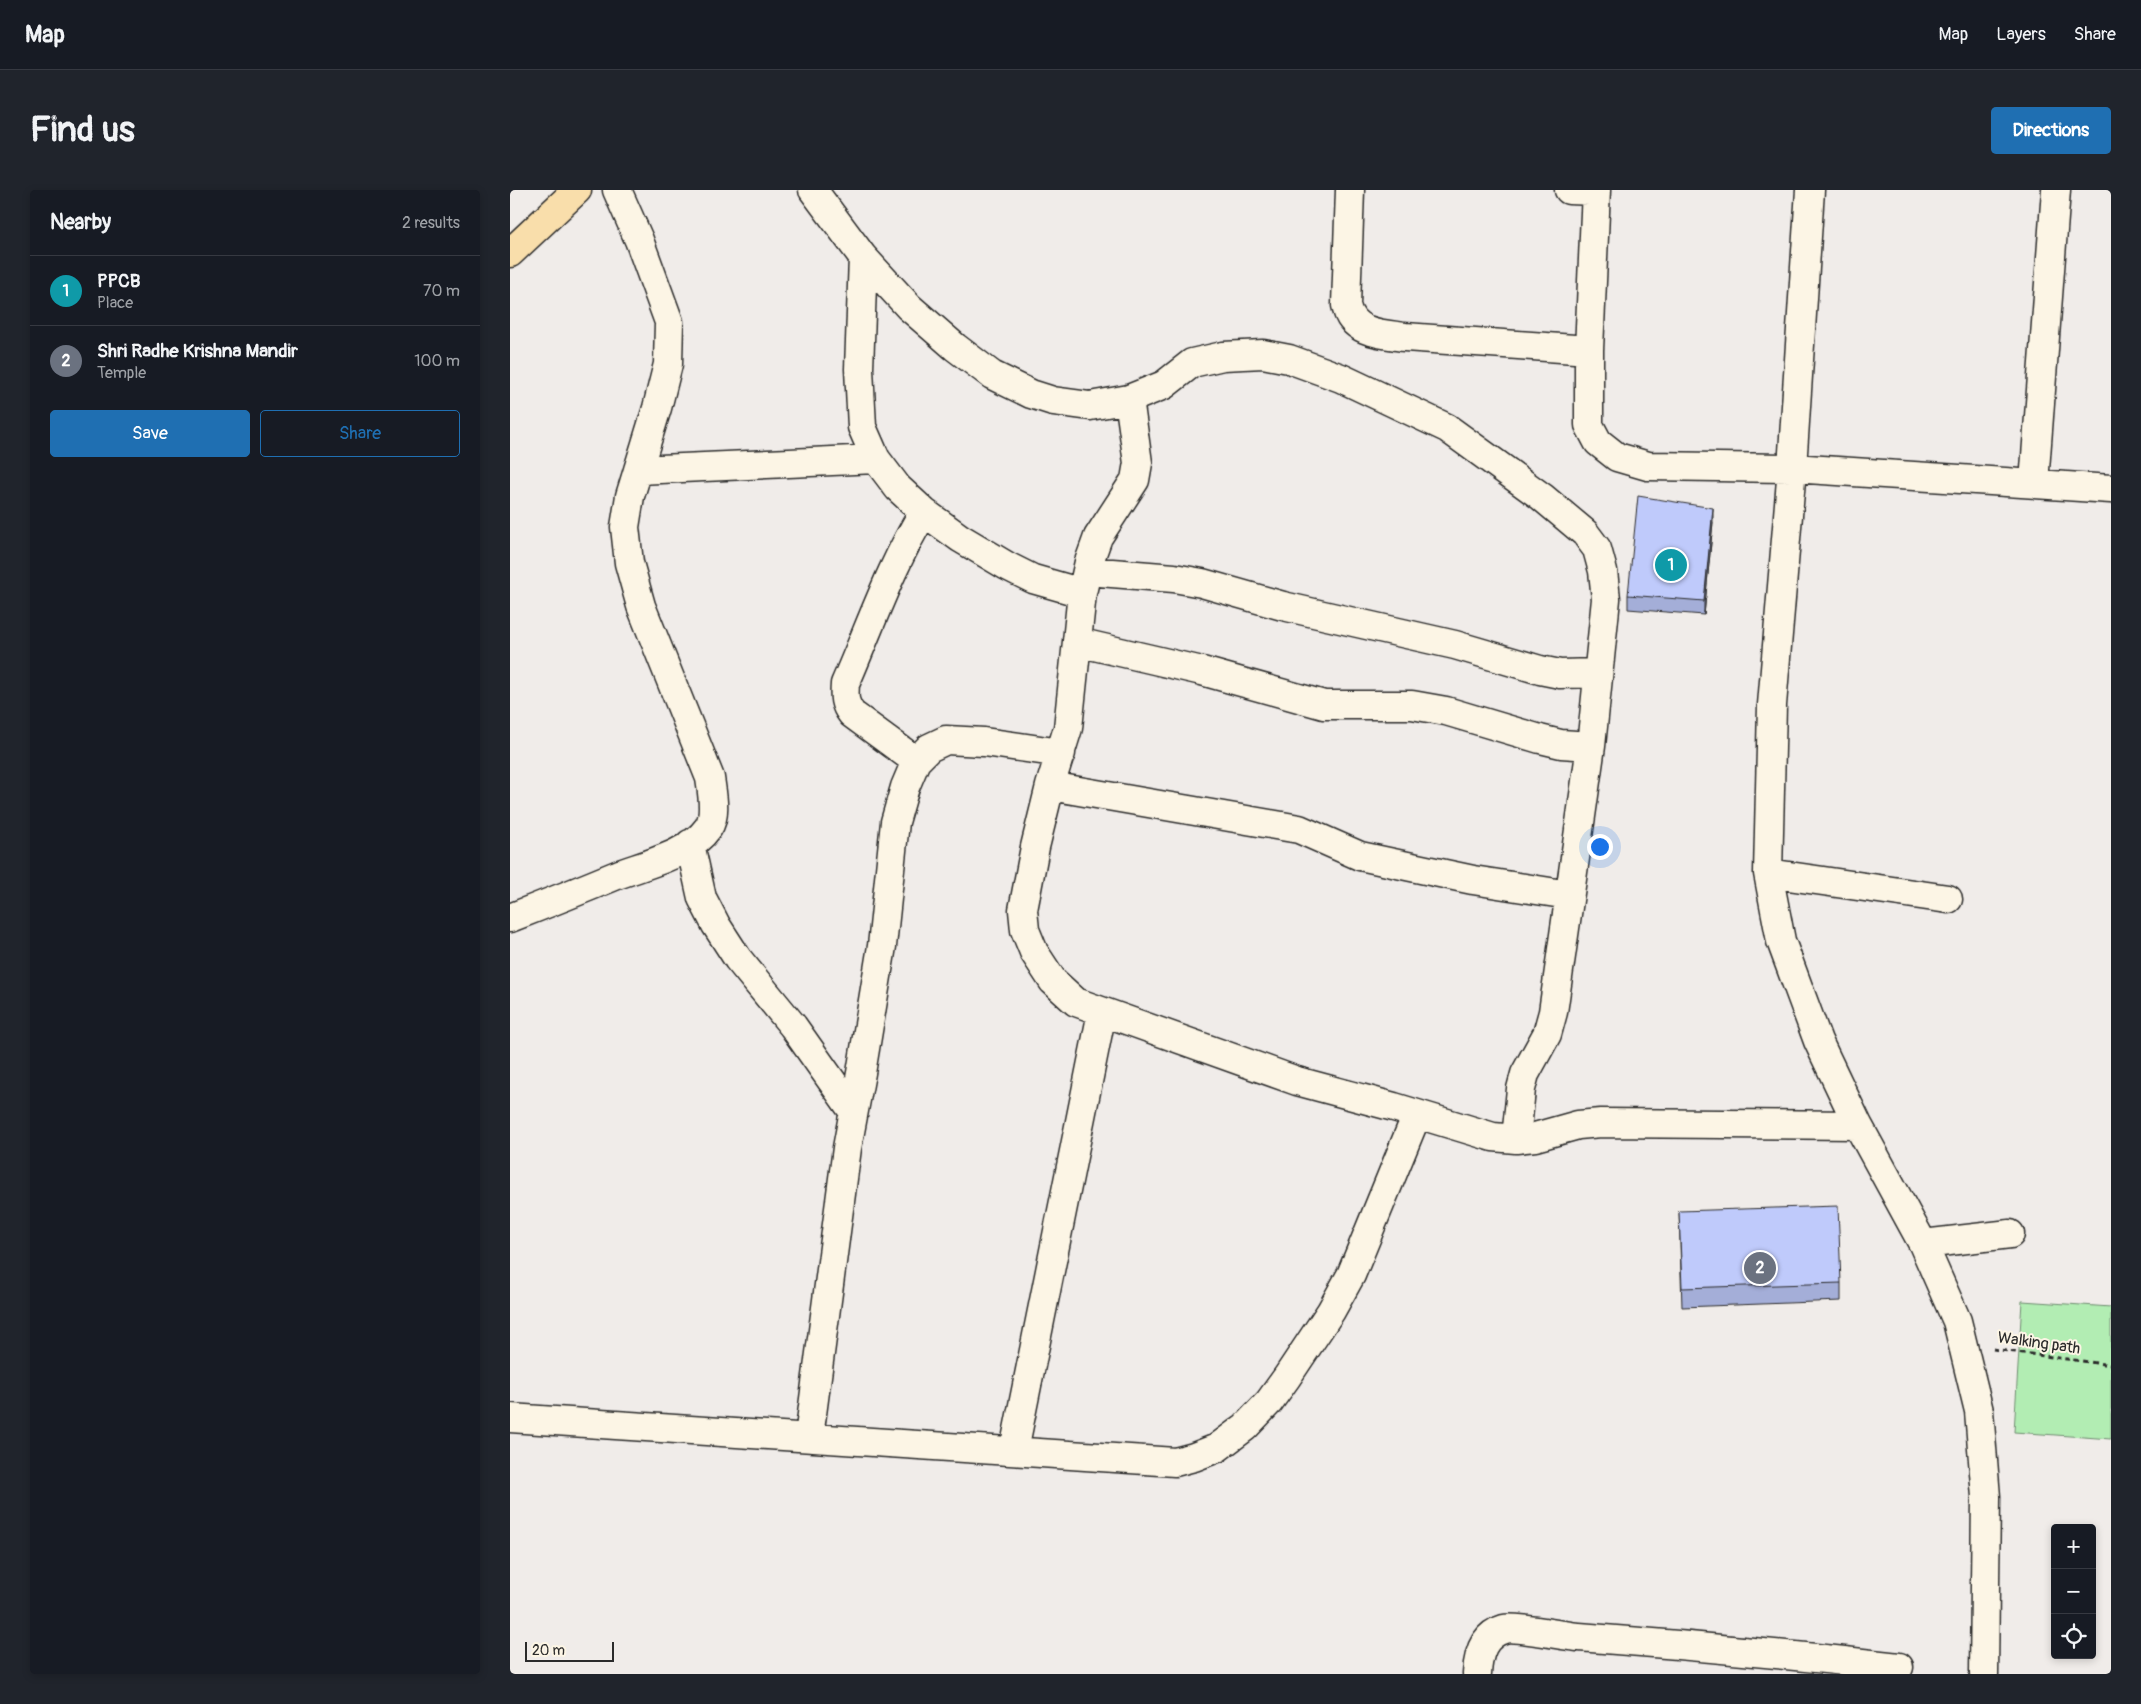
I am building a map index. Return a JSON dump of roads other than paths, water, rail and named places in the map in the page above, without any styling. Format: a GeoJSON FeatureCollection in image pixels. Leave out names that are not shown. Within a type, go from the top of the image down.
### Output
{"type":"FeatureCollection","features":[{"type":"Feature","properties":{"kind":"main road"},"geometry":{"type":"LineString","coordinates":[[510,253],[577,190]]}},
{"type":"Feature","properties":{"kind":"street"},"geometry":{"type":"LineString","coordinates":[[510,918],[629,870],[669,857],[690,844],[709,827],[713,806],[710,778],[641,606],[629,563],[625,527],[630,496],[668,364],[668,322],[639,240],[617,190]]}},
{"type":"Feature","properties":{"kind":"street"},"geometry":{"type":"LineString","coordinates":[[813,190],[863,257],[909,307],[955,347],[992,375],[1031,394],[1053,401],[1090,406],[1128,399],[1164,385],[1192,363],[1223,356],[1262,354],[1289,359],[1313,366],[1447,428],[1542,497],[1586,533],[1597,549],[1603,570],[1606,599],[1591,746],[1553,1012],[1547,1034],[1525,1074],[1521,1089],[1516,1139]]}},
{"type":"Feature","properties":{"kind":"street"},"geometry":{"type":"LineString","coordinates":[[1350,190],[1346,305],[1348,314],[1363,329],[1376,334],[1405,337],[1589,350]]}},
{"type":"Feature","properties":{"kind":"street"},"geometry":{"type":"LineString","coordinates":[[1587,190],[1589,425],[1598,442],[1617,457],[1648,466],[1792,468],[2111,489]]}},
{"type":"Feature","properties":{"kind":"street"},"geometry":{"type":"LineString","coordinates":[[1810,190],[1792,468],[1772,706],[1768,873],[1780,941],[1818,1041],[1858,1125],[1923,1244],[1956,1321],[1963,1345],[1980,1412],[1986,1497],[1984,1674]]}},
{"type":"Feature","properties":{"kind":"street"},"geometry":{"type":"LineString","coordinates":[[2034,483],[2056,190]]}},
{"type":"Feature","properties":{"kind":"street"},"geometry":{"type":"LineString","coordinates":[[863,257],[859,350],[861,420],[862,427],[876,459],[898,488],[924,512],[960,538],[1007,566],[1033,579],[1084,582],[1174,578],[1202,583],[1283,606],[1455,645],[1540,670],[1560,674],[1598,673]]}},
{"type":"Feature","properties":{"kind":"street"},"geometry":{"type":"LineString","coordinates":[[1128,399],[1138,463],[1135,480],[1098,537],[1084,582],[1072,701],[1061,752],[1050,786],[1035,847],[1024,910],[1025,930],[1034,952],[1053,981],[1076,1002],[1102,1012],[1297,1081],[1493,1137],[1535,1138],[1578,1125],[1601,1123],[1858,1125]]}},
{"type":"Feature","properties":{"kind":"street"},"geometry":{"type":"LineString","coordinates":[[638,470],[876,459]]}},
{"type":"Feature","properties":{"kind":"street"},"geometry":{"type":"LineString","coordinates":[[916,761],[852,714],[845,704],[844,695],[845,684],[898,561],[909,537],[924,512]]}},
{"type":"Feature","properties":{"kind":"street"},"geometry":{"type":"LineString","coordinates":[[1077,642],[1202,671],[1324,705],[1381,704],[1437,709],[1540,739],[1561,744],[1591,746]]}},
{"type":"Feature","properties":{"kind":"street"},"geometry":{"type":"LineString","coordinates":[[809,1437],[853,1111],[862,1073],[882,946],[895,822],[904,787],[916,761],[930,748],[946,740],[984,742],[1061,752]]}},
{"type":"Feature","properties":{"kind":"street"},"geometry":{"type":"LineString","coordinates":[[1050,786],[1299,829],[1360,856],[1473,880],[1569,894]]}},
{"type":"Feature","properties":{"kind":"street"},"geometry":{"type":"LineString","coordinates":[[690,844],[702,898],[716,925],[738,959],[793,1026],[853,1111]]}},
{"type":"Feature","properties":{"kind":"street"},"geometry":{"type":"LineString","coordinates":[[1768,873],[1948,899]]}},
{"type":"Feature","properties":{"kind":"street"},"geometry":{"type":"LineString","coordinates":[[1014,1450],[1102,1012]]}},
{"type":"Feature","properties":{"kind":"street"},"geometry":{"type":"LineString","coordinates":[[510,1418],[1175,1462],[1194,1457],[1217,1448],[1245,1427],[1269,1402],[1331,1311],[1351,1275],[1417,1114]]}},
{"type":"Feature","properties":{"kind":"street"},"geometry":{"type":"LineString","coordinates":[[1923,1244],[2010,1234]]}},
{"type":"Feature","properties":{"kind":"street"},"geometry":{"type":"LineString","coordinates":[[1476,1674],[1481,1647],[1492,1634],[1506,1629],[1777,1664],[1900,1667]]}},
{"type":"Feature","properties":{"kind":"place","name":"PPCB"},"geometry":{"type":"Point","coordinates":[1671,565]}},
{"type":"Feature","properties":{"kind":"place","name":"Shri Radhe Krishna Mandir"},"geometry":{"type":"Point","coordinates":[1760,1268]}}]}
